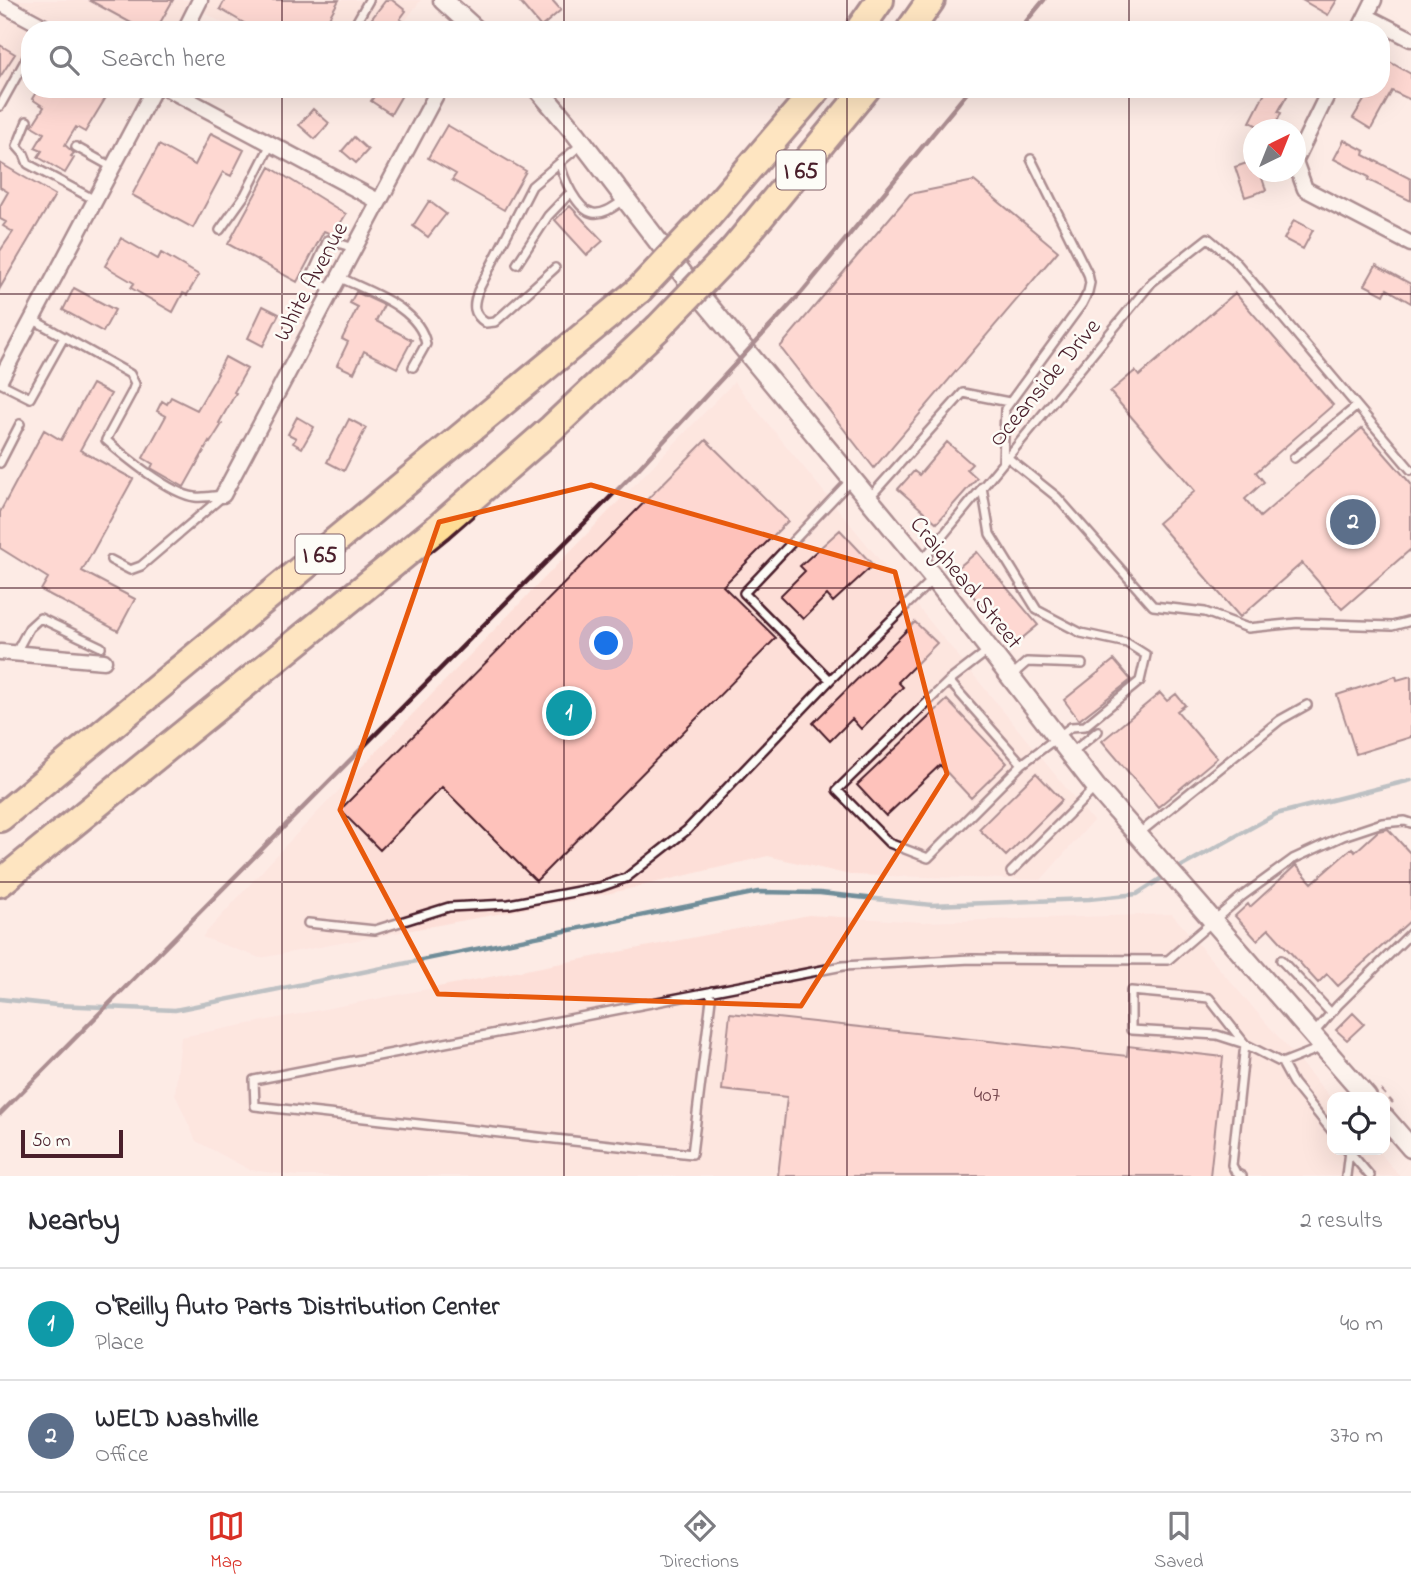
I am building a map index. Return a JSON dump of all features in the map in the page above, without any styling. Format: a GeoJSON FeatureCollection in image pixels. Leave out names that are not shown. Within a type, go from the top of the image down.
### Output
{"type":"FeatureCollection","features":[{"type":"Feature","properties":{"kind":"highway"},"geometry":{"type":"LineString","coordinates":[[865,21],[880,0]]}},
{"type":"Feature","properties":{"kind":"highway"},"geometry":{"type":"LineString","coordinates":[[916,21],[931,0]]}},
{"type":"Feature","properties":{"kind":"highway","name":"I 65"},"geometry":{"type":"LineString","coordinates":[[0,818],[639,290],[703,222],[809,98]]}},
{"type":"Feature","properties":{"kind":"highway","name":"I 65"},"geometry":{"type":"LineString","coordinates":[[0,883],[440,526],[552,428],[658,328],[734,249],[859,98]]}},
{"type":"Feature","properties":{"kind":"street"},"geometry":{"type":"LineString","coordinates":[[190,21],[200,0]]}},
{"type":"Feature","properties":{"kind":"street"},"geometry":{"type":"LineString","coordinates":[[443,0],[465,21]]}},
{"type":"Feature","properties":{"kind":"street"},"geometry":{"type":"LineString","coordinates":[[1363,21],[1374,0]]}},
{"type":"Feature","properties":{"kind":"street"},"geometry":{"type":"LineString","coordinates":[[0,3],[31,21]]}},
{"type":"Feature","properties":{"kind":"street"},"geometry":{"type":"LineString","coordinates":[[1390,32],[1411,39]]}},
{"type":"Feature","properties":{"kind":"street"},"geometry":{"type":"LineString","coordinates":[[0,382],[148,98]]}},
{"type":"Feature","properties":{"kind":"street"},"geometry":{"type":"LineString","coordinates":[[185,98],[378,201]]}},
{"type":"Feature","properties":{"kind":"street","name":"White Avenue"},"geometry":{"type":"LineString","coordinates":[[223,495],[430,98]]}},
{"type":"Feature","properties":{"kind":"street","name":"Craighead Street"},"geometry":{"type":"LineString","coordinates":[[546,98],[689,282],[934,578],[1096,787],[1363,1092]]}},
{"type":"Feature","properties":{"kind":"street"},"geometry":{"type":"LineString","coordinates":[[1306,140],[1326,98]]}},
{"type":"Feature","properties":{"kind":"street"},"geometry":{"type":"LineString","coordinates":[[1303,182],[1305,189],[1411,244]]}},
{"type":"Feature","properties":{"kind":"street"},"geometry":{"type":"LineString","coordinates":[[8,653],[103,654]]}},
{"type":"Feature","properties":{"kind":"street"},"geometry":{"type":"LineString","coordinates":[[1390,1124],[1411,1148]]}},
{"type":"Feature","properties":{"kind":"lane"},"geometry":{"type":"LineString","coordinates":[[357,21],[369,0]]}},
{"type":"Feature","properties":{"kind":"lane"},"geometry":{"type":"LineString","coordinates":[[0,106],[21,68]]}},
{"type":"Feature","properties":{"kind":"lane"},"geometry":{"type":"LineString","coordinates":[[27,121],[17,146],[28,164],[94,200]]}},
{"type":"Feature","properties":{"kind":"lane"},"geometry":{"type":"LineString","coordinates":[[555,268],[495,322],[486,323],[479,318],[473,304],[532,186],[583,143]]}},
{"type":"Feature","properties":{"kind":"lane"},"geometry":{"type":"LineString","coordinates":[[220,230],[245,195],[271,144]]}},
{"type":"Feature","properties":{"kind":"lane"},"geometry":{"type":"LineString","coordinates":[[76,147],[112,167]]}},
{"type":"Feature","properties":{"kind":"lane"},"geometry":{"type":"LineString","coordinates":[[1031,159],[1090,283],[1082,304],[1009,402],[1003,415],[1005,460],[1057,496],[1153,606],[1205,612],[1248,628],[1297,623],[1392,626],[1411,621]]}},
{"type":"Feature","properties":{"kind":"lane"},"geometry":{"type":"LineString","coordinates":[[560,163],[563,177],[585,210],[595,214],[609,210],[625,198]]}},
{"type":"Feature","properties":{"kind":"lane"},"geometry":{"type":"LineString","coordinates":[[517,264],[548,216],[571,192]]}},
{"type":"Feature","properties":{"kind":"lane","name":"Oceanside Drive"},"geometry":{"type":"LineString","coordinates":[[921,562],[1152,282],[1208,238],[1234,260],[1357,406]]}},
{"type":"Feature","properties":{"kind":"lane"},"geometry":{"type":"LineString","coordinates":[[331,291],[311,277],[328,240],[354,248]]}},
{"type":"Feature","properties":{"kind":"lane"},"geometry":{"type":"LineString","coordinates":[[339,277],[390,302],[412,319],[421,330],[425,344],[414,367]]}},
{"type":"Feature","properties":{"kind":"lane"},"geometry":{"type":"LineString","coordinates":[[32,318],[130,374],[135,383],[106,440],[127,459],[158,480],[193,497],[223,495]]}},
{"type":"Feature","properties":{"kind":"lane"},"geometry":{"type":"LineString","coordinates":[[0,382],[30,398],[64,337]]}},
{"type":"Feature","properties":{"kind":"lane"},"geometry":{"type":"LineString","coordinates":[[869,499],[963,393],[1009,402]]}},
{"type":"Feature","properties":{"kind":"lane"},"geometry":{"type":"LineString","coordinates":[[1294,458],[1357,406],[1411,470]]}},
{"type":"Feature","properties":{"kind":"lane"},"geometry":{"type":"LineString","coordinates":[[0,463],[20,424]]}},
{"type":"Feature","properties":{"kind":"lane"},"geometry":{"type":"LineString","coordinates":[[830,680],[744,593],[852,479]]}},
{"type":"Feature","properties":{"kind":"lane"},"geometry":{"type":"LineString","coordinates":[[982,487],[990,534],[1037,610],[1081,633],[1127,643],[1146,655],[1140,681],[1085,726],[1071,727],[1022,764],[928,858],[889,843],[837,790],[949,681],[990,650]]}},
{"type":"Feature","properties":{"kind":"lane"},"geometry":{"type":"LineString","coordinates":[[111,560],[130,570],[141,566],[223,495]]}},
{"type":"Feature","properties":{"kind":"lane"},"geometry":{"type":"LineString","coordinates":[[309,923],[375,930],[449,907],[509,904],[600,887],[626,878],[687,830],[830,680],[934,578]]}},
{"type":"Feature","properties":{"kind":"lane"},"geometry":{"type":"LineString","coordinates":[[8,653],[40,618],[103,654]]}},
{"type":"Feature","properties":{"kind":"lane"},"geometry":{"type":"LineString","coordinates":[[1011,677],[1027,662],[1082,664]]}},
{"type":"Feature","properties":{"kind":"lane"},"geometry":{"type":"LineString","coordinates":[[949,681],[1022,764]]}},
{"type":"Feature","properties":{"kind":"lane"},"geometry":{"type":"LineString","coordinates":[[1140,839],[1280,720],[1307,705]]}},
{"type":"Feature","properties":{"kind":"lane"},"geometry":{"type":"LineString","coordinates":[[1069,754],[1098,731]]}},
{"type":"Feature","properties":{"kind":"lane"},"geometry":{"type":"LineString","coordinates":[[1011,872],[1096,787]]}},
{"type":"Feature","properties":{"kind":"lane"},"geometry":{"type":"LineString","coordinates":[[712,991],[692,1154],[255,1106],[254,1080],[712,991],[842,966],[971,959],[1168,960],[1208,916],[1293,859],[1343,836],[1382,823],[1411,823]]}},
{"type":"Feature","properties":{"kind":"lane"},"geometry":{"type":"LineString","coordinates":[[1282,1063],[1318,1040],[1331,1013],[1411,933]]}},
{"type":"Feature","properties":{"kind":"lane"},"geometry":{"type":"LineString","coordinates":[[1281,960],[1331,1013]]}},
{"type":"Feature","properties":{"kind":"lane"},"geometry":{"type":"LineString","coordinates":[[1242,1176],[1236,1173],[1232,1165],[1245,1044],[1209,998],[1131,991],[1130,1030],[1217,1035],[1245,1044],[1282,1063],[1293,1083],[1327,1124]]}},
{"type":"Feature","properties":{"kind":"lane"},"geometry":{"type":"LineString","coordinates":[[1346,1176],[1348,1155]]}},
{"type":"Feature","properties":{"kind":"lane"},"geometry":{"type":"LineString","coordinates":[[1353,1155],[1370,1176]]}},
{"type":"Feature","properties":{"kind":"highlighted area"},"geometry":{"type":"Polygon","coordinates":[[[591,485],[895,572],[947,774],[801,1006],[438,994],[340,810],[439,522],[591,485]]]}},
{"type":"Feature","properties":{"kind":"shaded area"},"geometry":{"type":"Polygon","coordinates":[[[0,0],[421,0],[405,21],[219,21],[196,8],[190,21],[21,21],[21,68],[0,106],[0,0]]]}},
{"type":"Feature","properties":{"kind":"shaded area"},"geometry":{"type":"Polygon","coordinates":[[[734,382],[1093,821],[1041,880],[850,875],[768,856],[611,893],[260,958],[202,937],[284,847],[734,382]]]}},
{"type":"Feature","properties":{"kind":"shaded area"},"geometry":{"type":"Polygon","coordinates":[[[1172,914],[1327,1093],[1327,1155],[1381,1155],[1400,1176],[298,1176],[250,1170],[196,1141],[175,1094],[181,1037],[809,915],[922,922],[1172,914]]]}},
{"type":"Feature","properties":{"kind":"building"},"geometry":{"type":"Polygon","coordinates":[[[89,0],[173,0],[161,21],[128,21],[89,0]]]}},
{"type":"Feature","properties":{"kind":"building"},"geometry":{"type":"Polygon","coordinates":[[[225,0],[339,0],[327,21],[241,21],[220,9],[225,0]]]}},
{"type":"Feature","properties":{"kind":"building"},"geometry":{"type":"Polygon","coordinates":[[[386,0],[392,0],[406,11],[400,19],[403,21],[370,21],[386,0]]]}},
{"type":"Feature","properties":{"kind":"building"},"geometry":{"type":"Polygon","coordinates":[[[518,0],[552,0],[561,10],[548,21],[536,21],[518,0]]]}},
{"type":"Feature","properties":{"kind":"building"},"geometry":{"type":"Polygon","coordinates":[[[1302,0],[1337,0],[1328,15],[1302,0]]]}},
{"type":"Feature","properties":{"kind":"building"},"geometry":{"type":"Polygon","coordinates":[[[0,45],[15,54],[0,77],[0,45]]]}},
{"type":"Feature","properties":{"kind":"building"},"geometry":{"type":"Polygon","coordinates":[[[1390,62],[1411,74],[1411,100],[1392,91],[1390,95],[1390,62]]]}},
{"type":"Feature","properties":{"kind":"building"},"geometry":{"type":"Polygon","coordinates":[[[106,98],[85,132],[76,127],[65,145],[74,153],[71,156],[74,158],[65,173],[38,157],[42,151],[35,148],[44,133],[32,126],[44,107],[32,99],[106,98]]]}},
{"type":"Feature","properties":{"kind":"building"},"geometry":{"type":"Polygon","coordinates":[[[373,98],[400,98],[391,114],[371,101],[373,98]]]}},
{"type":"Feature","properties":{"kind":"building"},"geometry":{"type":"Polygon","coordinates":[[[1262,98],[1286,98],[1278,112],[1281,113],[1278,119],[1252,119],[1262,98]]]}},
{"type":"Feature","properties":{"kind":"building"},"geometry":{"type":"Polygon","coordinates":[[[1365,98],[1388,98],[1371,129],[1353,118],[1365,98]]]}},
{"type":"Feature","properties":{"kind":"building"},"geometry":{"type":"Polygon","coordinates":[[[313,109],[329,123],[315,139],[299,125],[313,109]]]}},
{"type":"Feature","properties":{"kind":"building"},"geometry":{"type":"Polygon","coordinates":[[[447,125],[526,171],[504,210],[452,180],[456,174],[428,158],[447,125]]]}},
{"type":"Feature","properties":{"kind":"building"},"geometry":{"type":"Polygon","coordinates":[[[211,133],[244,150],[231,176],[223,172],[193,228],[132,195],[159,145],[195,165],[211,133]]]}},
{"type":"Feature","properties":{"kind":"building"},"geometry":{"type":"Polygon","coordinates":[[[354,137],[368,150],[356,163],[342,151],[354,137]]]}},
{"type":"Feature","properties":{"kind":"building"},"geometry":{"type":"Polygon","coordinates":[[[1344,140],[1365,151],[1364,155],[1411,179],[1411,201],[1368,180],[1369,177],[1334,159],[1344,140]]]}},
{"type":"Feature","properties":{"kind":"building"},"geometry":{"type":"Polygon","coordinates":[[[0,163],[55,195],[0,288],[0,251],[13,232],[3,226],[6,222],[0,219],[0,206],[8,192],[0,187],[0,163]]]}},
{"type":"Feature","properties":{"kind":"building"},"geometry":{"type":"Polygon","coordinates":[[[1243,164],[1243,182],[1263,182],[1266,190],[1245,197],[1235,167],[1243,164]]]}},
{"type":"Feature","properties":{"kind":"building"},"geometry":{"type":"Polygon","coordinates":[[[270,167],[346,214],[333,235],[324,231],[297,282],[228,244],[270,167]]]}},
{"type":"Feature","properties":{"kind":"building"},"geometry":{"type":"Polygon","coordinates":[[[974,181],[1058,251],[874,468],[780,347],[910,194],[974,181]]]}},
{"type":"Feature","properties":{"kind":"building"},"geometry":{"type":"Polygon","coordinates":[[[429,201],[446,214],[428,237],[413,226],[429,201]]]}},
{"type":"Feature","properties":{"kind":"building"},"geometry":{"type":"Polygon","coordinates":[[[570,206],[603,241],[587,255],[555,220],[570,206]]]}},
{"type":"Feature","properties":{"kind":"building"},"geometry":{"type":"Polygon","coordinates":[[[1294,220],[1313,230],[1303,249],[1284,239],[1294,220]]]}},
{"type":"Feature","properties":{"kind":"building"},"geometry":{"type":"Polygon","coordinates":[[[121,238],[158,259],[161,253],[199,275],[187,295],[183,293],[173,312],[131,288],[134,283],[105,266],[121,238]]]}},
{"type":"Feature","properties":{"kind":"building"},"geometry":{"type":"Polygon","coordinates":[[[1376,265],[1411,284],[1411,303],[1387,289],[1384,295],[1365,285],[1376,265]]]}},
{"type":"Feature","properties":{"kind":"building"},"geometry":{"type":"Polygon","coordinates":[[[74,288],[115,310],[103,332],[63,310],[74,288]]]}},
{"type":"Feature","properties":{"kind":"building"},"geometry":{"type":"Polygon","coordinates":[[[356,292],[384,305],[376,321],[412,340],[397,368],[364,351],[354,373],[337,365],[348,342],[342,339],[358,307],[350,303],[356,292]]]}},
{"type":"Feature","properties":{"kind":"building"},"geometry":{"type":"Polygon","coordinates":[[[1235,293],[1333,405],[1256,472],[1264,482],[1245,499],[1260,517],[1362,428],[1411,484],[1411,549],[1342,609],[1302,563],[1240,617],[1158,523],[1195,491],[1110,392],[1135,371],[1139,376],[1235,293]]]}},
{"type":"Feature","properties":{"kind":"building"},"geometry":{"type":"Polygon","coordinates":[[[263,306],[279,314],[263,346],[248,338],[263,306]]]}},
{"type":"Feature","properties":{"kind":"building"},"geometry":{"type":"Polygon","coordinates":[[[225,357],[247,369],[219,423],[222,424],[184,487],[151,468],[153,464],[143,458],[166,416],[157,411],[162,401],[167,404],[171,397],[197,410],[225,357]]]}},
{"type":"Feature","properties":{"kind":"building"},"geometry":{"type":"Polygon","coordinates":[[[92,384],[111,394],[80,450],[133,479],[82,571],[135,599],[118,631],[41,590],[48,578],[0,548],[0,512],[44,430],[61,440],[92,384]]]}},
{"type":"Feature","properties":{"kind":"building"},"geometry":{"type":"Polygon","coordinates":[[[297,417],[314,427],[302,448],[293,443],[296,438],[288,434],[297,417]]]}},
{"type":"Feature","properties":{"kind":"building"},"geometry":{"type":"Polygon","coordinates":[[[349,419],[366,428],[344,471],[327,462],[349,419]]]}},
{"type":"Feature","properties":{"kind":"building"},"geometry":{"type":"Polygon","coordinates":[[[706,440],[788,521],[723,586],[776,638],[536,881],[442,787],[380,850],[340,810],[706,440]]]}},
{"type":"Feature","properties":{"kind":"building"},"geometry":{"type":"Polygon","coordinates":[[[947,442],[972,464],[967,469],[977,478],[937,523],[898,489],[914,471],[919,475],[947,442]]]}},
{"type":"Feature","properties":{"kind":"building"},"geometry":{"type":"Polygon","coordinates":[[[840,530],[873,565],[833,602],[827,595],[803,619],[780,596],[805,571],[800,566],[840,530]]]}},
{"type":"Feature","properties":{"kind":"building"},"geometry":{"type":"Polygon","coordinates":[[[977,552],[1038,625],[1014,645],[953,572],[977,552]]]}},
{"type":"Feature","properties":{"kind":"building"},"geometry":{"type":"Polygon","coordinates":[[[915,622],[937,643],[898,682],[903,687],[861,729],[852,719],[830,741],[813,723],[915,622]]]}},
{"type":"Feature","properties":{"kind":"building"},"geometry":{"type":"Polygon","coordinates":[[[1114,660],[1131,680],[1079,720],[1064,700],[1114,660]]]}},
{"type":"Feature","properties":{"kind":"building"},"geometry":{"type":"Polygon","coordinates":[[[1396,676],[1397,680],[1411,676],[1411,737],[1356,754],[1337,695],[1396,676]]]}},
{"type":"Feature","properties":{"kind":"building"},"geometry":{"type":"Polygon","coordinates":[[[1160,693],[1167,701],[1176,694],[1185,705],[1177,711],[1217,758],[1158,807],[1102,741],[1160,693]]]}},
{"type":"Feature","properties":{"kind":"building"},"geometry":{"type":"Polygon","coordinates":[[[947,700],[1007,763],[971,798],[940,765],[886,816],[857,785],[947,700]]]}},
{"type":"Feature","properties":{"kind":"building"},"geometry":{"type":"Polygon","coordinates":[[[1036,773],[1062,800],[1006,856],[979,829],[1036,773]]]}},
{"type":"Feature","properties":{"kind":"building"},"geometry":{"type":"Polygon","coordinates":[[[1388,829],[1411,854],[1411,920],[1338,986],[1327,974],[1318,983],[1269,929],[1257,940],[1235,916],[1248,904],[1250,907],[1296,865],[1312,883],[1352,848],[1355,852],[1378,831],[1388,829]]]}},
{"type":"Feature","properties":{"kind":"building"},"geometry":{"type":"Polygon","coordinates":[[[730,1013],[1127,1056],[1128,1046],[1223,1057],[1210,1176],[778,1176],[787,1097],[722,1090],[730,1013]]]}},
{"type":"Feature","properties":{"kind":"building"},"geometry":{"type":"Polygon","coordinates":[[[1353,1013],[1364,1024],[1347,1040],[1336,1030],[1353,1013]]]}},
{"type":"Feature","properties":{"kind":"waterway"},"geometry":{"type":"LineString","coordinates":[[1175,870],[1276,814],[1411,780]]}},
{"type":"Feature","properties":{"kind":"waterway"},"geometry":{"type":"LineString","coordinates":[[0,999],[56,1005],[175,1010],[758,892],[820,893],[932,905],[1089,899],[1137,894],[1168,874]]}},
{"type":"Feature","properties":{"kind":"railway"},"geometry":{"type":"LineString","coordinates":[[1026,21],[1044,0]]}},
{"type":"Feature","properties":{"kind":"railway"},"geometry":{"type":"LineString","coordinates":[[0,1114],[638,469],[802,292],[963,98]]}},
{"type":"Feature","properties":{"kind":"place","name":"WELD Nashville"},"geometry":{"type":"Point","coordinates":[1353,522]}},
{"type":"Feature","properties":{"kind":"place","name":"O'Reilly Auto Parts Distribution Center"},"geometry":{"type":"Point","coordinates":[569,713]}}]}
